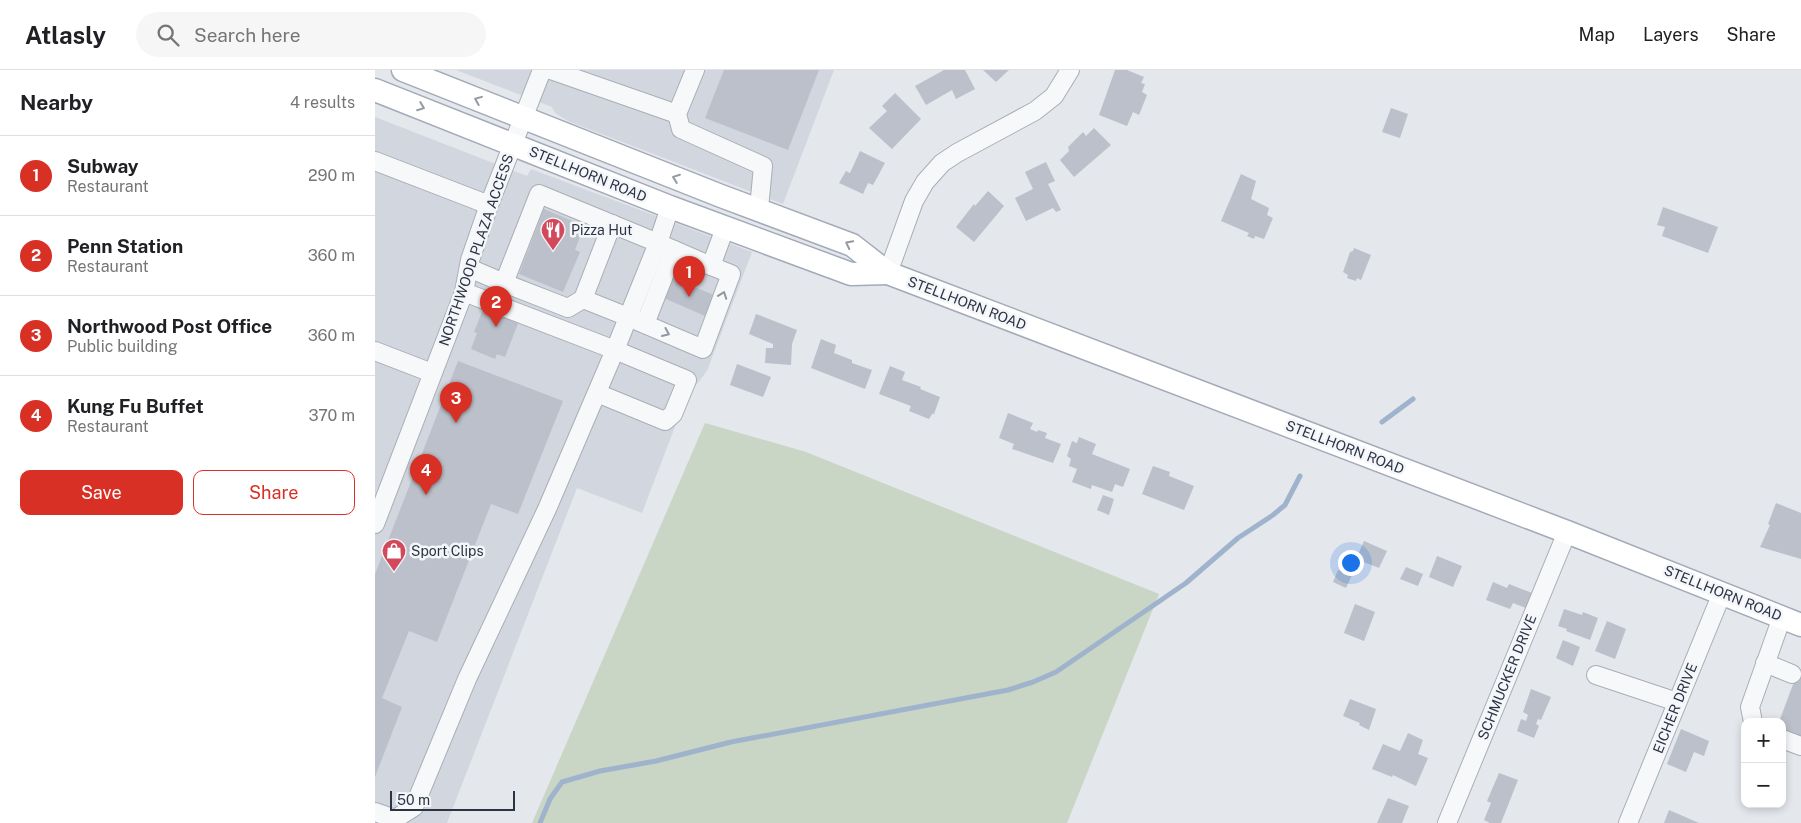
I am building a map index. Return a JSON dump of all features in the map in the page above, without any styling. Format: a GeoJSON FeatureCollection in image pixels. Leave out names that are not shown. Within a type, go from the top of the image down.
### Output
{"type":"FeatureCollection","features":[{"type":"Feature","properties":{"kind":"main road","name":"STELLHORN ROAD"},"geometry":{"type":"LineString","coordinates":[[403,70],[721,196],[852,244],[888,273],[1567,532],[1791,621]]}},
{"type":"Feature","properties":{"kind":"main road","name":"STELLHORN ROAD"},"geometry":{"type":"LineString","coordinates":[[375,90],[670,207],[851,274],[888,273]]}},
{"type":"Feature","properties":{"kind":"street","name":"NORTHWOOD PLAZA ACCESS"},"geometry":{"type":"LineString","coordinates":[[375,524],[464,292],[469,268],[489,205],[541,70]]}},
{"type":"Feature","properties":{"kind":"street"},"geometry":{"type":"LineString","coordinates":[[551,70],[677,114]]}},
{"type":"Feature","properties":{"kind":"street"},"geometry":{"type":"LineString","coordinates":[[695,70],[677,114],[681,129],[763,166],[759,209]]}},
{"type":"Feature","properties":{"kind":"street"},"geometry":{"type":"LineString","coordinates":[[888,273],[915,201],[925,182],[942,163],[1035,111],[1054,96],[1070,70]]}},
{"type":"Feature","properties":{"kind":"street"},"geometry":{"type":"LineString","coordinates":[[375,161],[489,205]]}},
{"type":"Feature","properties":{"kind":"street"},"geometry":{"type":"LineString","coordinates":[[504,283],[539,194],[731,274],[703,349],[583,299]]}},
{"type":"Feature","properties":{"kind":"street"},"geometry":{"type":"LineString","coordinates":[[645,324],[666,246],[670,207]]}},
{"type":"Feature","properties":{"kind":"street"},"geometry":{"type":"LineString","coordinates":[[469,268],[568,308],[583,299],[612,224]]}},
{"type":"Feature","properties":{"kind":"street"},"geometry":{"type":"LineString","coordinates":[[711,266],[725,228]]}},
{"type":"Feature","properties":{"kind":"street"},"geometry":{"type":"LineString","coordinates":[[375,812],[395,819],[414,807],[467,679],[547,509],[628,317],[666,246]]}},
{"type":"Feature","properties":{"kind":"street"},"geometry":{"type":"LineString","coordinates":[[464,292],[687,380],[673,414],[665,421],[597,393]]}},
{"type":"Feature","properties":{"kind":"street"},"geometry":{"type":"LineString","coordinates":[[375,351],[432,373]]}},
{"type":"Feature","properties":{"kind":"street","name":"SCHMUCKER DRIVE"},"geometry":{"type":"LineString","coordinates":[[1447,823],[1567,532]]}},
{"type":"Feature","properties":{"kind":"street","name":"EICHER DRIVE"},"geometry":{"type":"LineString","coordinates":[[1628,823],[1722,593]]}},
{"type":"Feature","properties":{"kind":"street"},"geometry":{"type":"LineString","coordinates":[[1752,718],[1750,707],[1765,663],[1791,621]]}},
{"type":"Feature","properties":{"kind":"street"},"geometry":{"type":"LineString","coordinates":[[1765,663],[1792,674]]}},
{"type":"Feature","properties":{"kind":"street"},"geometry":{"type":"LineString","coordinates":[[1596,675],[1677,702]]}},
{"type":"Feature","properties":{"kind":"street"},"geometry":{"type":"LineString","coordinates":[[1786,740],[1801,746]]}},
{"type":"Feature","properties":{"kind":"shaded area"},"geometry":{"type":"Polygon","coordinates":[[[456,70],[834,70],[783,204],[568,121],[555,113],[552,107],[456,70]]]}},
{"type":"Feature","properties":{"kind":"shaded area"},"geometry":{"type":"Polygon","coordinates":[[[375,117],[527,176],[531,169],[752,252],[707,371],[686,398],[642,513],[577,488],[447,823],[375,823],[375,117]]]}},
{"type":"Feature","properties":{"kind":"green space"},"geometry":{"type":"Polygon","coordinates":[[[705,423],[806,452],[1159,594],[1067,823],[532,823],[705,423]]]}},
{"type":"Feature","properties":{"kind":"building"},"geometry":{"type":"Polygon","coordinates":[[[724,70],[819,70],[788,150],[705,118],[724,70]]]}},
{"type":"Feature","properties":{"kind":"building"},"geometry":{"type":"Polygon","coordinates":[[[944,70],[965,70],[975,89],[956,99],[952,90],[926,105],[915,86],[944,70]]]}},
{"type":"Feature","properties":{"kind":"building"},"geometry":{"type":"Polygon","coordinates":[[[983,70],[1009,70],[996,82],[983,70]]]}},
{"type":"Feature","properties":{"kind":"building"},"geometry":{"type":"Polygon","coordinates":[[[1115,70],[1127,70],[1144,77],[1141,83],[1145,84],[1142,92],[1147,95],[1139,115],[1133,112],[1127,126],[1099,115],[1115,70]]]}},
{"type":"Feature","properties":{"kind":"building"},"geometry":{"type":"Polygon","coordinates":[[[895,93],[921,119],[892,149],[869,128],[887,111],[882,106],[895,93]]]}},
{"type":"Feature","properties":{"kind":"building"},"geometry":{"type":"Polygon","coordinates":[[[1391,108],[1408,114],[1400,138],[1382,132],[1391,108]]]}},
{"type":"Feature","properties":{"kind":"building"},"geometry":{"type":"Polygon","coordinates":[[[1094,128],[1111,145],[1074,177],[1060,160],[1069,151],[1068,147],[1083,132],[1086,136],[1094,128]]]}},
{"type":"Feature","properties":{"kind":"building"},"geometry":{"type":"Polygon","coordinates":[[[860,151],[885,163],[873,185],[868,183],[863,194],[839,183],[846,171],[850,173],[860,151]]]}},
{"type":"Feature","properties":{"kind":"building"},"geometry":{"type":"Polygon","coordinates":[[[1046,162],[1055,181],[1048,184],[1061,210],[1056,212],[1053,208],[1026,221],[1015,198],[1033,189],[1025,172],[1046,162]]]}},
{"type":"Feature","properties":{"kind":"building"},"geometry":{"type":"Polygon","coordinates":[[[1241,174],[1256,181],[1251,199],[1269,208],[1267,215],[1273,218],[1264,239],[1255,236],[1254,239],[1247,236],[1249,233],[1221,221],[1241,174]]]}},
{"type":"Feature","properties":{"kind":"building"},"geometry":{"type":"Polygon","coordinates":[[[988,191],[1004,206],[974,242],[956,227],[974,204],[975,206],[988,191]]]}},
{"type":"Feature","properties":{"kind":"building"},"geometry":{"type":"Polygon","coordinates":[[[1663,207],[1718,227],[1708,253],[1662,236],[1665,227],[1657,225],[1663,207]]]}},
{"type":"Feature","properties":{"kind":"building","name":"Pizza Hut"},"geometry":{"type":"Polygon","coordinates":[[[544,209],[584,226],[575,250],[580,252],[563,292],[519,274],[544,209]]]}},
{"type":"Feature","properties":{"kind":"building"},"geometry":{"type":"Polygon","coordinates":[[[1354,248],[1371,255],[1361,280],[1357,278],[1356,281],[1347,278],[1348,275],[1343,272],[1350,252],[1354,248]]]}},
{"type":"Feature","properties":{"kind":"building"},"geometry":{"type":"Polygon","coordinates":[[[672,278],[714,295],[705,316],[664,298],[672,278]]]}},
{"type":"Feature","properties":{"kind":"building"},"geometry":{"type":"Polygon","coordinates":[[[489,305],[519,321],[505,357],[497,354],[495,359],[471,349],[477,333],[474,332],[482,312],[485,313],[489,305]]]}},
{"type":"Feature","properties":{"kind":"building"},"geometry":{"type":"Polygon","coordinates":[[[756,314],[797,330],[792,344],[791,365],[765,363],[766,348],[773,348],[773,344],[749,334],[756,314]]]}},
{"type":"Feature","properties":{"kind":"building"},"geometry":{"type":"Polygon","coordinates":[[[821,339],[836,345],[834,353],[852,360],[852,363],[872,370],[865,389],[811,368],[821,339]]]}},
{"type":"Feature","properties":{"kind":"building"},"geometry":{"type":"Polygon","coordinates":[[[458,361],[563,401],[518,514],[491,504],[437,642],[409,631],[382,698],[402,707],[375,777],[375,574],[458,361]]]}},
{"type":"Feature","properties":{"kind":"building"},"geometry":{"type":"Polygon","coordinates":[[[737,364],[771,377],[763,397],[730,385],[737,364]]]}},
{"type":"Feature","properties":{"kind":"building"},"geometry":{"type":"Polygon","coordinates":[[[890,366],[905,372],[902,380],[940,397],[934,414],[929,419],[909,411],[911,406],[879,394],[890,366]]]}},
{"type":"Feature","properties":{"kind":"building"},"geometry":{"type":"Polygon","coordinates":[[[1008,413],[1033,423],[1030,429],[1047,433],[1045,438],[1061,444],[1053,463],[1012,449],[1014,444],[999,438],[1008,413]]]}},
{"type":"Feature","properties":{"kind":"building"},"geometry":{"type":"Polygon","coordinates":[[[1079,437],[1096,444],[1092,454],[1130,469],[1123,487],[1115,484],[1112,492],[1092,485],[1091,489],[1072,482],[1077,469],[1069,466],[1071,459],[1067,456],[1072,441],[1077,443],[1079,437]]]}},
{"type":"Feature","properties":{"kind":"building"},"geometry":{"type":"Polygon","coordinates":[[[1153,466],[1170,472],[1169,476],[1194,486],[1184,510],[1142,494],[1153,466]]]}},
{"type":"Feature","properties":{"kind":"building"},"geometry":{"type":"Polygon","coordinates":[[[1103,495],[1114,499],[1109,515],[1097,510],[1103,495]]]}},
{"type":"Feature","properties":{"kind":"building"},"geometry":{"type":"Polygon","coordinates":[[[1776,503],[1801,513],[1801,559],[1760,547],[1770,525],[1768,524],[1776,503]]]}},
{"type":"Feature","properties":{"kind":"building"},"geometry":{"type":"Polygon","coordinates":[[[1364,541],[1387,551],[1379,568],[1356,559],[1364,541]]]}},
{"type":"Feature","properties":{"kind":"building"},"geometry":{"type":"Polygon","coordinates":[[[1437,556],[1462,566],[1453,587],[1429,577],[1437,556]]]}},
{"type":"Feature","properties":{"kind":"building"},"geometry":{"type":"Polygon","coordinates":[[[1406,567],[1423,574],[1418,586],[1400,579],[1406,567]]]}},
{"type":"Feature","properties":{"kind":"building"},"geometry":{"type":"Polygon","coordinates":[[[1338,570],[1352,575],[1346,588],[1333,582],[1338,570]]]}},
{"type":"Feature","properties":{"kind":"building"},"geometry":{"type":"Polygon","coordinates":[[[1493,582],[1507,588],[1509,584],[1532,593],[1526,608],[1513,603],[1510,609],[1486,600],[1493,582]]]}},
{"type":"Feature","properties":{"kind":"building"},"geometry":{"type":"Polygon","coordinates":[[[1355,604],[1375,612],[1364,641],[1344,633],[1355,604]]]}},
{"type":"Feature","properties":{"kind":"building"},"geometry":{"type":"Polygon","coordinates":[[[1564,609],[1582,615],[1583,612],[1598,618],[1590,640],[1558,626],[1564,609]]]}},
{"type":"Feature","properties":{"kind":"building"},"geometry":{"type":"Polygon","coordinates":[[[1607,621],[1626,629],[1615,659],[1595,651],[1607,621]]]}},
{"type":"Feature","properties":{"kind":"building"},"geometry":{"type":"Polygon","coordinates":[[[1563,640],[1580,647],[1573,666],[1556,658],[1563,640]]]}},
{"type":"Feature","properties":{"kind":"building"},"geometry":{"type":"Polygon","coordinates":[[[1798,671],[1801,672],[1801,743],[1786,737],[1786,718],[1780,718],[1798,671]]]}},
{"type":"Feature","properties":{"kind":"building"},"geometry":{"type":"Polygon","coordinates":[[[1531,689],[1551,697],[1541,720],[1538,719],[1536,724],[1539,726],[1534,738],[1517,731],[1521,719],[1526,721],[1528,715],[1523,712],[1531,689]]]}},
{"type":"Feature","properties":{"kind":"building"},"geometry":{"type":"Polygon","coordinates":[[[1350,699],[1376,709],[1369,730],[1359,725],[1360,723],[1343,716],[1350,699]]]}},
{"type":"Feature","properties":{"kind":"building"},"geometry":{"type":"Polygon","coordinates":[[[1681,729],[1709,741],[1704,756],[1694,752],[1686,772],[1667,764],[1681,729]]]}},
{"type":"Feature","properties":{"kind":"building"},"geometry":{"type":"Polygon","coordinates":[[[1408,733],[1423,740],[1418,754],[1428,758],[1416,786],[1393,775],[1392,777],[1372,769],[1383,744],[1400,751],[1408,733]]]}},
{"type":"Feature","properties":{"kind":"building"},"geometry":{"type":"Polygon","coordinates":[[[1499,773],[1518,780],[1501,823],[1490,823],[1484,820],[1491,803],[1487,801],[1499,773]]]}},
{"type":"Feature","properties":{"kind":"building"},"geometry":{"type":"Polygon","coordinates":[[[1388,798],[1409,806],[1402,823],[1377,823],[1388,798]]]}},
{"type":"Feature","properties":{"kind":"building"},"geometry":{"type":"Polygon","coordinates":[[[1669,810],[1699,823],[1664,823],[1669,810]]]}},
{"type":"Feature","properties":{"kind":"waterway"},"geometry":{"type":"LineString","coordinates":[[1382,422],[1413,399]]}},
{"type":"Feature","properties":{"kind":"waterway"},"geometry":{"type":"LineString","coordinates":[[540,823],[550,799],[562,782],[600,771],[656,761],[731,742],[1008,690],[1056,672],[1186,583],[1238,538],[1273,515],[1285,505],[1300,476]]}},
{"type":"Feature","properties":{"kind":"place","name":"Pizza Hut"},"geometry":{"type":"Point","coordinates":[553,251]}},
{"type":"Feature","properties":{"kind":"place","name":"Subway"},"geometry":{"type":"Point","coordinates":[689,297]}},
{"type":"Feature","properties":{"kind":"place","name":"Penn Station"},"geometry":{"type":"Point","coordinates":[496,327]}},
{"type":"Feature","properties":{"kind":"place","name":"Northwood Post Office"},"geometry":{"type":"Point","coordinates":[456,423]}},
{"type":"Feature","properties":{"kind":"place","name":"Kung Fu Buffet"},"geometry":{"type":"Point","coordinates":[426,495]}},
{"type":"Feature","properties":{"kind":"place","name":"Sport Clips"},"geometry":{"type":"Point","coordinates":[394,572]}}]}
